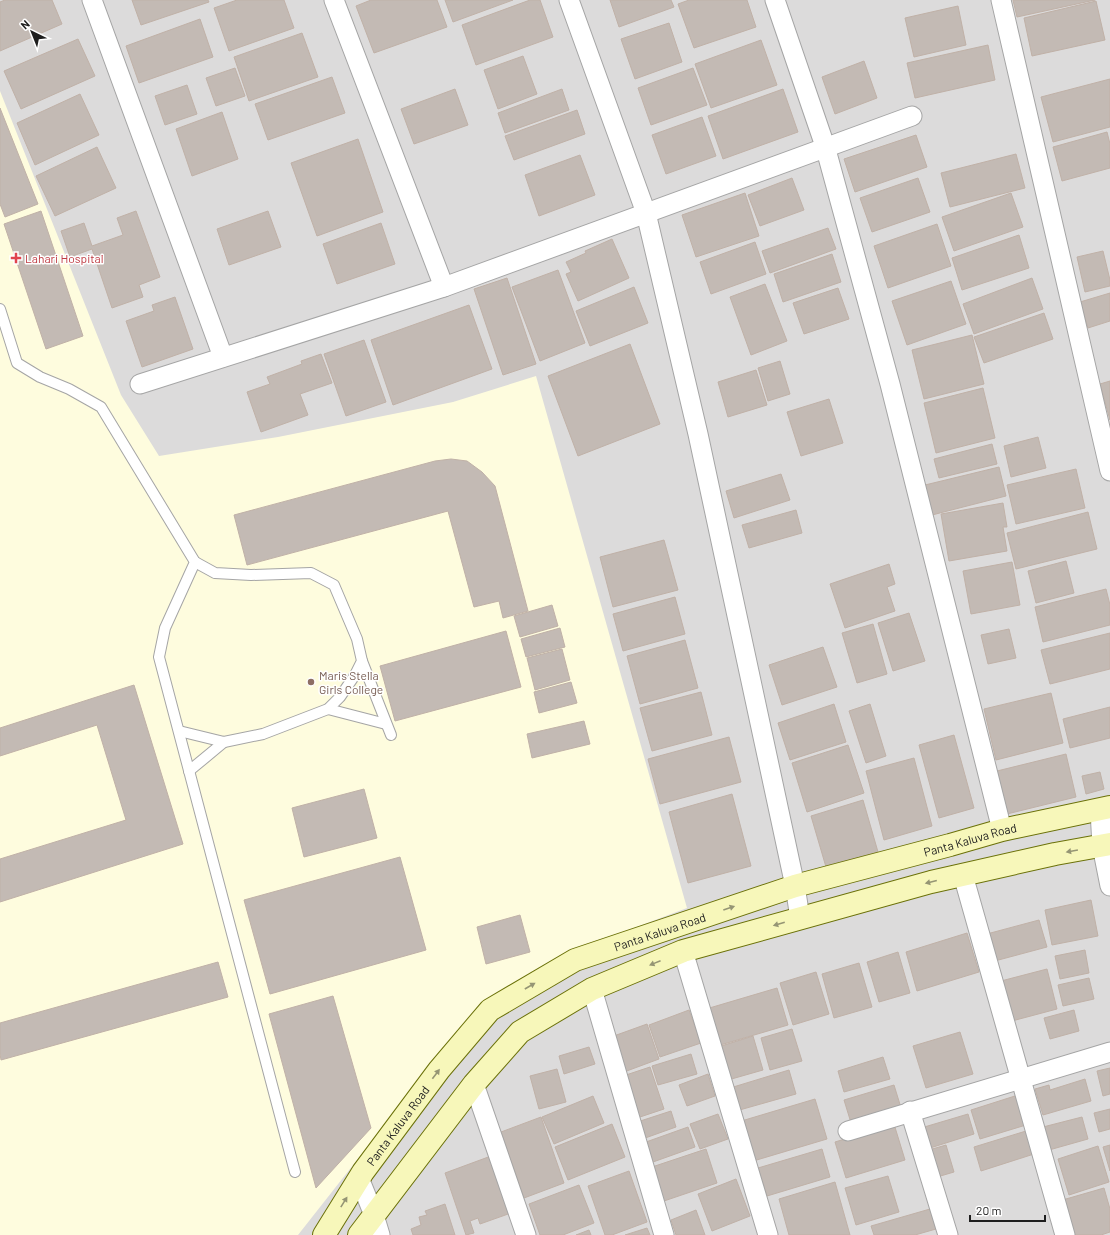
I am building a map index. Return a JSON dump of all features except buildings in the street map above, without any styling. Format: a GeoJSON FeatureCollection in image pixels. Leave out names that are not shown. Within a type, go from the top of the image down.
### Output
{"type":"FeatureCollection","features":[{"type":"Feature","properties":{"kind":"street"},"geometry":{"type":"LineString","coordinates":[[92,0],[223,357]]}},
{"type":"Feature","properties":{"kind":"street"},"geometry":{"type":"LineString","coordinates":[[334,0],[444,287]]}},
{"type":"Feature","properties":{"kind":"street"},"geometry":{"type":"LineString","coordinates":[[569,0],[646,213],[698,434],[800,918]]}},
{"type":"Feature","properties":{"kind":"street"},"geometry":{"type":"LineString","coordinates":[[775,0],[825,146],[890,384],[1002,830]]}},
{"type":"Feature","properties":{"kind":"street"},"geometry":{"type":"LineString","coordinates":[[1001,0],[1110,471]]}},
{"type":"Feature","properties":{"kind":"street"},"geometry":{"type":"LineString","coordinates":[[140,384],[444,287],[825,146],[912,116]]}},
{"type":"Feature","properties":{"kind":"street"},"geometry":{"type":"LineString","coordinates":[[1105,808],[1106,845],[1110,886]]}},
{"type":"Feature","properties":{"kind":"street","name":"Panta Kaluva Road"},"geometry":{"type":"LineString","coordinates":[[324,1235],[359,1178],[439,1070],[490,1010],[575,960],[794,886],[1002,830],[1105,808]]}},
{"type":"Feature","properties":{"kind":"street"},"geometry":{"type":"LineString","coordinates":[[359,1235],[474,1084],[520,1032],[592,989],[683,951],[800,918],[963,874],[1055,854],[1106,845]]}},
{"type":"Feature","properties":{"kind":"street"},"geometry":{"type":"LineString","coordinates":[[963,874],[1065,1235]]}},
{"type":"Feature","properties":{"kind":"street"},"geometry":{"type":"LineString","coordinates":[[683,951],[768,1235]]}},
{"type":"Feature","properties":{"kind":"street"},"geometry":{"type":"LineString","coordinates":[[592,989],[664,1235]]}},
{"type":"Feature","properties":{"kind":"street"},"geometry":{"type":"LineString","coordinates":[[848,1131],[910,1111],[1110,1052]]}},
{"type":"Feature","properties":{"kind":"street"},"geometry":{"type":"LineString","coordinates":[[474,1084],[526,1235]]}},
{"type":"Feature","properties":{"kind":"street"},"geometry":{"type":"LineString","coordinates":[[910,1111],[948,1235]]}},
{"type":"Feature","properties":{"kind":"street"},"geometry":{"type":"LineString","coordinates":[[359,1178],[374,1214],[380,1235]]}},
{"type":"Feature","properties":{"kind":"lane"},"geometry":{"type":"LineString","coordinates":[[0,309],[17,363],[40,377],[68,389],[101,407],[195,562],[215,573],[251,576],[311,573],[334,585],[357,639],[362,661],[391,735]]}},
{"type":"Feature","properties":{"kind":"lane"},"geometry":{"type":"LineString","coordinates":[[195,562],[165,628],[160,657],[295,1172]]}},
{"type":"Feature","properties":{"kind":"lane"},"geometry":{"type":"LineString","coordinates":[[179,731],[224,742],[264,734],[328,709],[340,697],[355,675],[362,661]]}},
{"type":"Feature","properties":{"kind":"lane"},"geometry":{"type":"LineString","coordinates":[[328,709],[386,724]]}},
{"type":"Feature","properties":{"kind":"lane"},"geometry":{"type":"LineString","coordinates":[[189,771],[224,742]]}},
{"type":"Feature","properties":{"kind":"shaded area"},"geometry":{"type":"Polygon","coordinates":[[[0,0],[1110,0],[1110,1235],[0,1235],[0,0]]]}},
{"type":"Feature","properties":{"kind":"shaded area","name":"Maris Stella Girls College"},"geometry":{"type":"Polygon","coordinates":[[[0,91],[121,395],[159,456],[278,437],[453,402],[536,376],[687,908],[581,948],[479,1005],[298,1235],[0,1235],[0,91]]]}},
{"type":"Feature","properties":{"kind":"place","name":"Lahari Hospital"},"geometry":{"type":"Point","coordinates":[16,258]}},
{"type":"Feature","properties":{"kind":"place","name":"Maris Stella Girls College"},"geometry":{"type":"Point","coordinates":[311,682]}}]}
